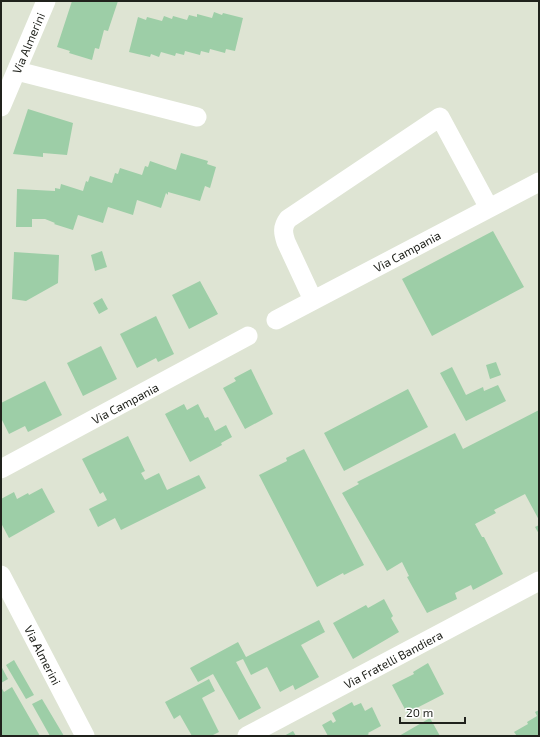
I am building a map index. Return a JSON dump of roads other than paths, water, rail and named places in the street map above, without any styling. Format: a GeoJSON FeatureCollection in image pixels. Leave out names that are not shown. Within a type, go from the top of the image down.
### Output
{"type":"FeatureCollection","features":[{"type":"Feature","properties":{"kind":"street","name":"Via Almerini"},"geometry":{"type":"LineString","coordinates":[[1,107],[46,1]]}},
{"type":"Feature","properties":{"kind":"street"},"geometry":{"type":"LineString","coordinates":[[17,71],[197,117]]}},
{"type":"Feature","properties":{"kind":"street"},"geometry":{"type":"LineString","coordinates":[[313,300],[286,242],[284,235],[284,224],[288,219],[440,117],[489,208]]}},
{"type":"Feature","properties":{"kind":"street","name":"Via Campania"},"geometry":{"type":"LineString","coordinates":[[276,320],[539,182]]}},
{"type":"Feature","properties":{"kind":"street","name":"Via Campania"},"geometry":{"type":"LineString","coordinates":[[1,469],[248,336]]}},
{"type":"Feature","properties":{"kind":"street","name":"Via Almerini"},"geometry":{"type":"LineString","coordinates":[[1,575],[85,736]]}},
{"type":"Feature","properties":{"kind":"street","name":"Via Fratelli Bandiera"},"geometry":{"type":"LineString","coordinates":[[247,736],[539,582]]}}]}
